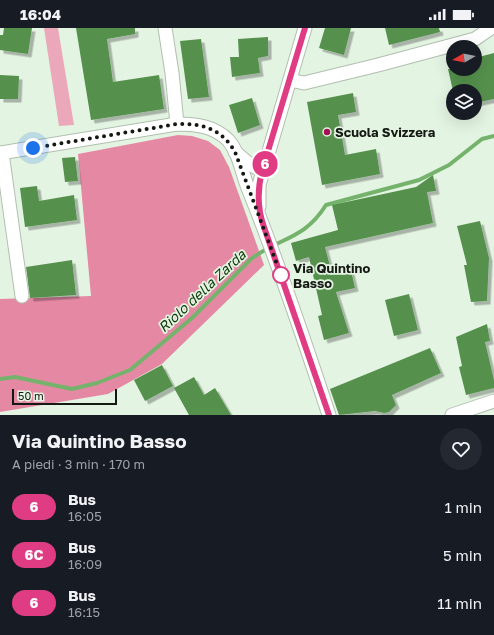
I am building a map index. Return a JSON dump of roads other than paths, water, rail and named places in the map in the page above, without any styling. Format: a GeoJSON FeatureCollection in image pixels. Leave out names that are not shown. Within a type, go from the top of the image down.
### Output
{"type":"FeatureCollection","features":[{"type":"Feature","properties":{"kind":"street"},"geometry":{"type":"LineString","coordinates":[[165,28],[172,73],[177,124]]}},
{"type":"Feature","properties":{"kind":"street"},"geometry":{"type":"LineString","coordinates":[[260,217],[258,200],[262,171],[305,28]]}},
{"type":"Feature","properties":{"kind":"street"},"geometry":{"type":"LineString","coordinates":[[290,80],[304,84],[378,65],[475,39],[491,28]]}},
{"type":"Feature","properties":{"kind":"street"},"geometry":{"type":"LineString","coordinates":[[22,296],[1,153],[177,124],[200,125],[210,128],[229,141],[235,152],[260,217],[329,415]]}},
{"type":"Feature","properties":{"kind":"street"},"geometry":{"type":"LineString","coordinates":[[235,152],[249,164],[262,171]]}},
{"type":"Feature","properties":{"kind":"street"},"geometry":{"type":"LineString","coordinates":[[452,415],[494,401]]}},
{"type":"Feature","properties":{"kind":"waterway","name":"Riolo della Zarda"},"geometry":{"type":"LineString","coordinates":[[0,379],[15,377],[72,389],[97,383],[130,370],[192,318],[251,259],[272,246],[300,232],[318,216],[326,205],[419,180],[449,165],[482,139],[494,136]]}},
{"type":"Feature","properties":{"kind":"place","name":"Scuola Svizzera"},"geometry":{"type":"Point","coordinates":[327,132]}},
{"type":"Feature","properties":{"kind":"place","name":"Via Quintino Basso"},"geometry":{"type":"Point","coordinates":[281,275]}}]}
